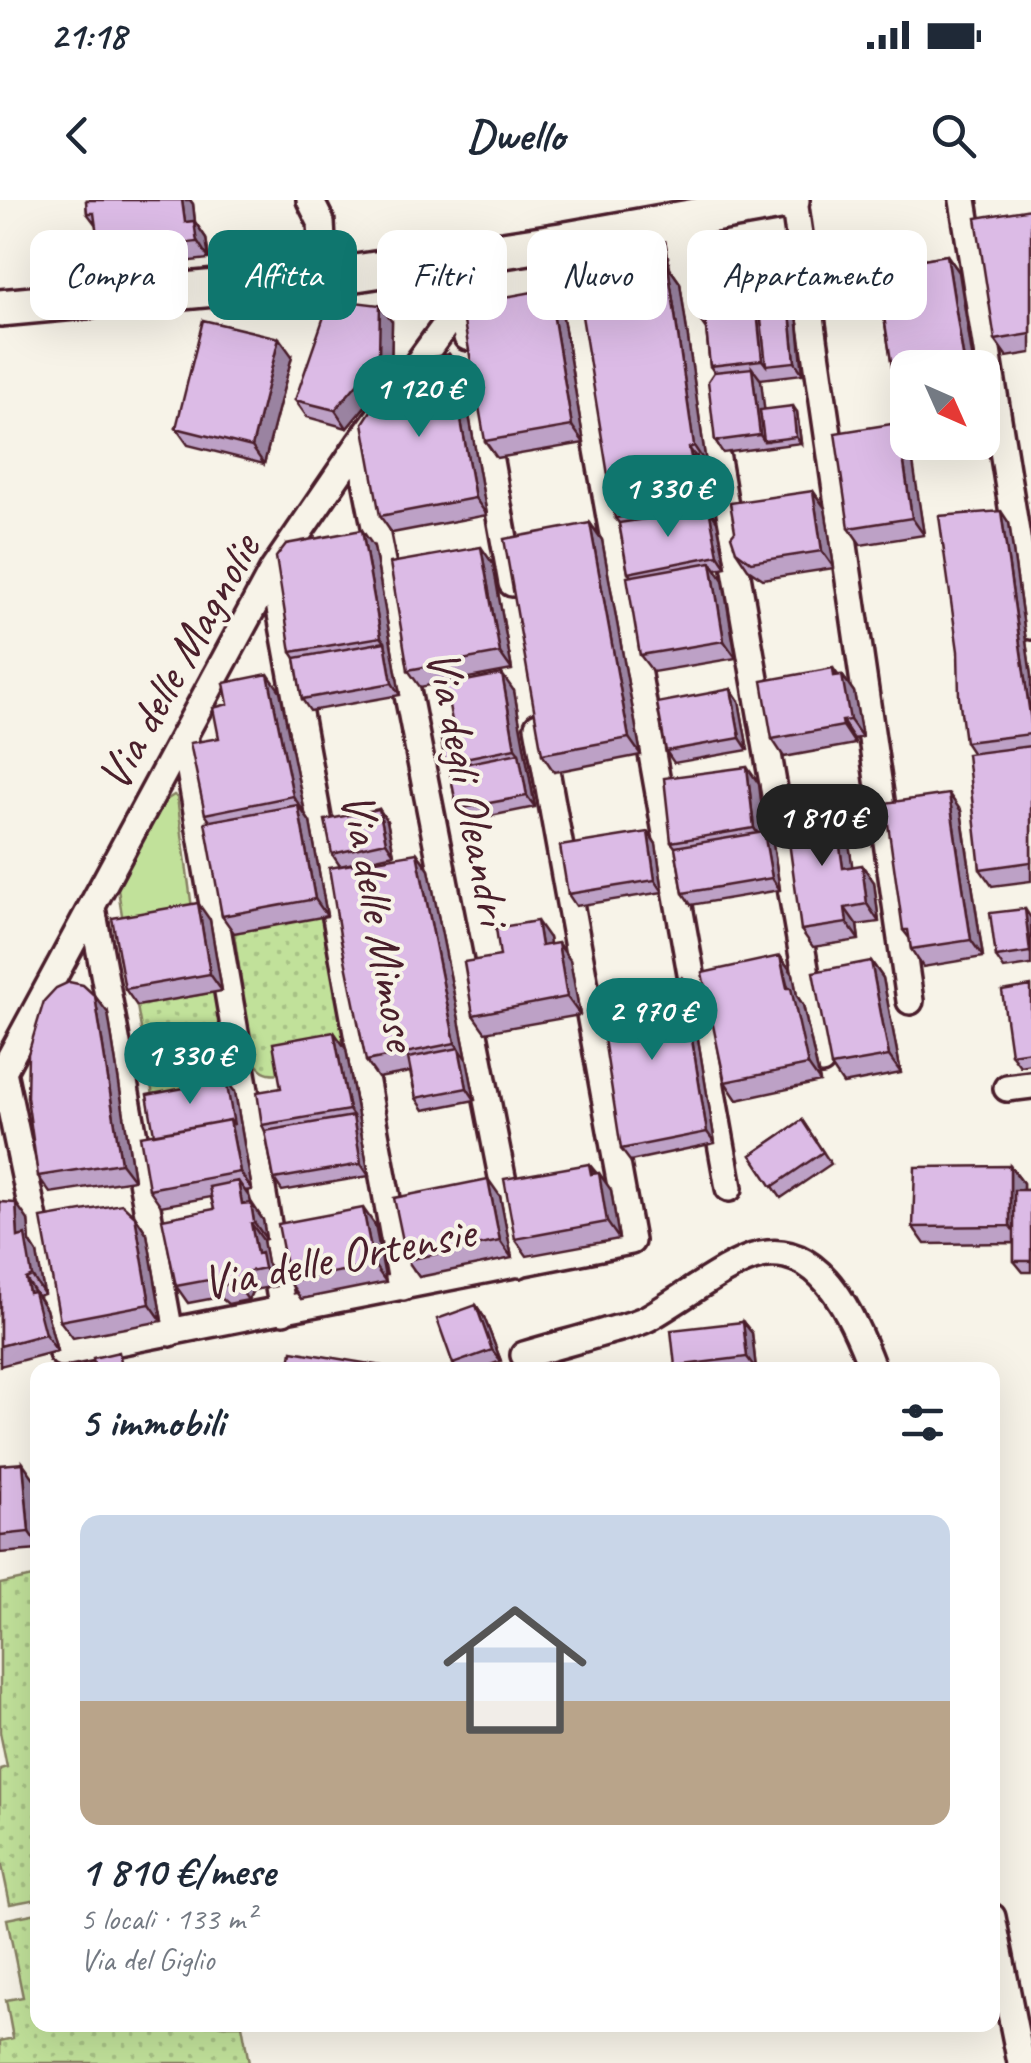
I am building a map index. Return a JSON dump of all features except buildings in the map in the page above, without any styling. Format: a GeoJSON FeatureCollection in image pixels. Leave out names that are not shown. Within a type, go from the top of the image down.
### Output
{"type":"FeatureCollection","features":[{"type":"Feature","properties":{"kind":"main road"},"geometry":{"type":"LineString","coordinates":[[628,230],[793,200]]}},
{"type":"Feature","properties":{"kind":"main road"},"geometry":{"type":"LineString","coordinates":[[0,308],[208,289]]}},
{"type":"Feature","properties":{"kind":"street"},"geometry":{"type":"LineString","coordinates":[[310,200],[321,230]]}},
{"type":"Feature","properties":{"kind":"street"},"geometry":{"type":"LineString","coordinates":[[793,200],[910,1001]]}},
{"type":"Feature","properties":{"kind":"street"},"geometry":{"type":"LineString","coordinates":[[963,200],[1031,626]]}},
{"type":"Feature","properties":{"kind":"street"},"geometry":{"type":"LineString","coordinates":[[676,222],[821,1061]]}},
{"type":"Feature","properties":{"kind":"street","name":"Via delle Magnolie"},"geometry":{"type":"LineString","coordinates":[[1,1076],[273,570],[449,320]]}},
{"type":"Feature","properties":{"kind":"street"},"geometry":{"type":"LineString","coordinates":[[464,320],[518,616]]}},
{"type":"Feature","properties":{"kind":"street"},"geometry":{"type":"LineString","coordinates":[[575,320],[728,1188]]}},
{"type":"Feature","properties":{"kind":"street","name":"Via degli Oleandri"},"geometry":{"type":"LineString","coordinates":[[359,444],[519,1264]]}},
{"type":"Feature","properties":{"kind":"street","name":"Via delle Mimose"},"geometry":{"type":"LineString","coordinates":[[273,570],[403,1287]]}},
{"type":"Feature","properties":{"kind":"street","name":"Via delle Ortensie"},"geometry":{"type":"LineString","coordinates":[[1,1076],[62,1353],[630,1241],[532,694]]}},
{"type":"Feature","properties":{"kind":"street"},"geometry":{"type":"LineString","coordinates":[[184,736],[284,1311]]}},
{"type":"Feature","properties":{"kind":"street"},"geometry":{"type":"LineString","coordinates":[[92,908],[170,1334]]}},
{"type":"Feature","properties":{"kind":"street"},"geometry":{"type":"LineString","coordinates":[[524,1355],[644,1320],[739,1264],[761,1254],[786,1254],[806,1261],[824,1278],[860,1334],[871,1362]]}},
{"type":"Feature","properties":{"kind":"street"},"geometry":{"type":"LineString","coordinates":[[1000,1957],[1021,2063]]}},
{"type":"Feature","properties":{"kind":"green space"},"geometry":{"type":"Polygon","coordinates":[[[174,795],[194,923],[125,935],[118,889],[163,802],[174,795]]]}},
{"type":"Feature","properties":{"kind":"green space"},"geometry":{"type":"Polygon","coordinates":[[[321,916],[346,1049],[297,1069],[266,1072],[252,1057],[234,933],[321,916]]]}},
{"type":"Feature","properties":{"kind":"green space"},"geometry":{"type":"Polygon","coordinates":[[[220,991],[235,1092],[155,1107],[137,1006],[220,991]]]}},
{"type":"Feature","properties":{"kind":"green space"},"geometry":{"type":"Polygon","coordinates":[[[30,1578],[30,1900],[10,1904],[0,1856],[0,1769],[7,1767],[0,1732],[0,1584],[30,1578]]]}},
{"type":"Feature","properties":{"kind":"green space"},"geometry":{"type":"Polygon","coordinates":[[[30,1914],[30,2032],[243,2032],[249,2063],[0,2063],[0,2041],[13,2038],[6,2000],[23,1997],[7,1919],[30,1914]]]}}]}
